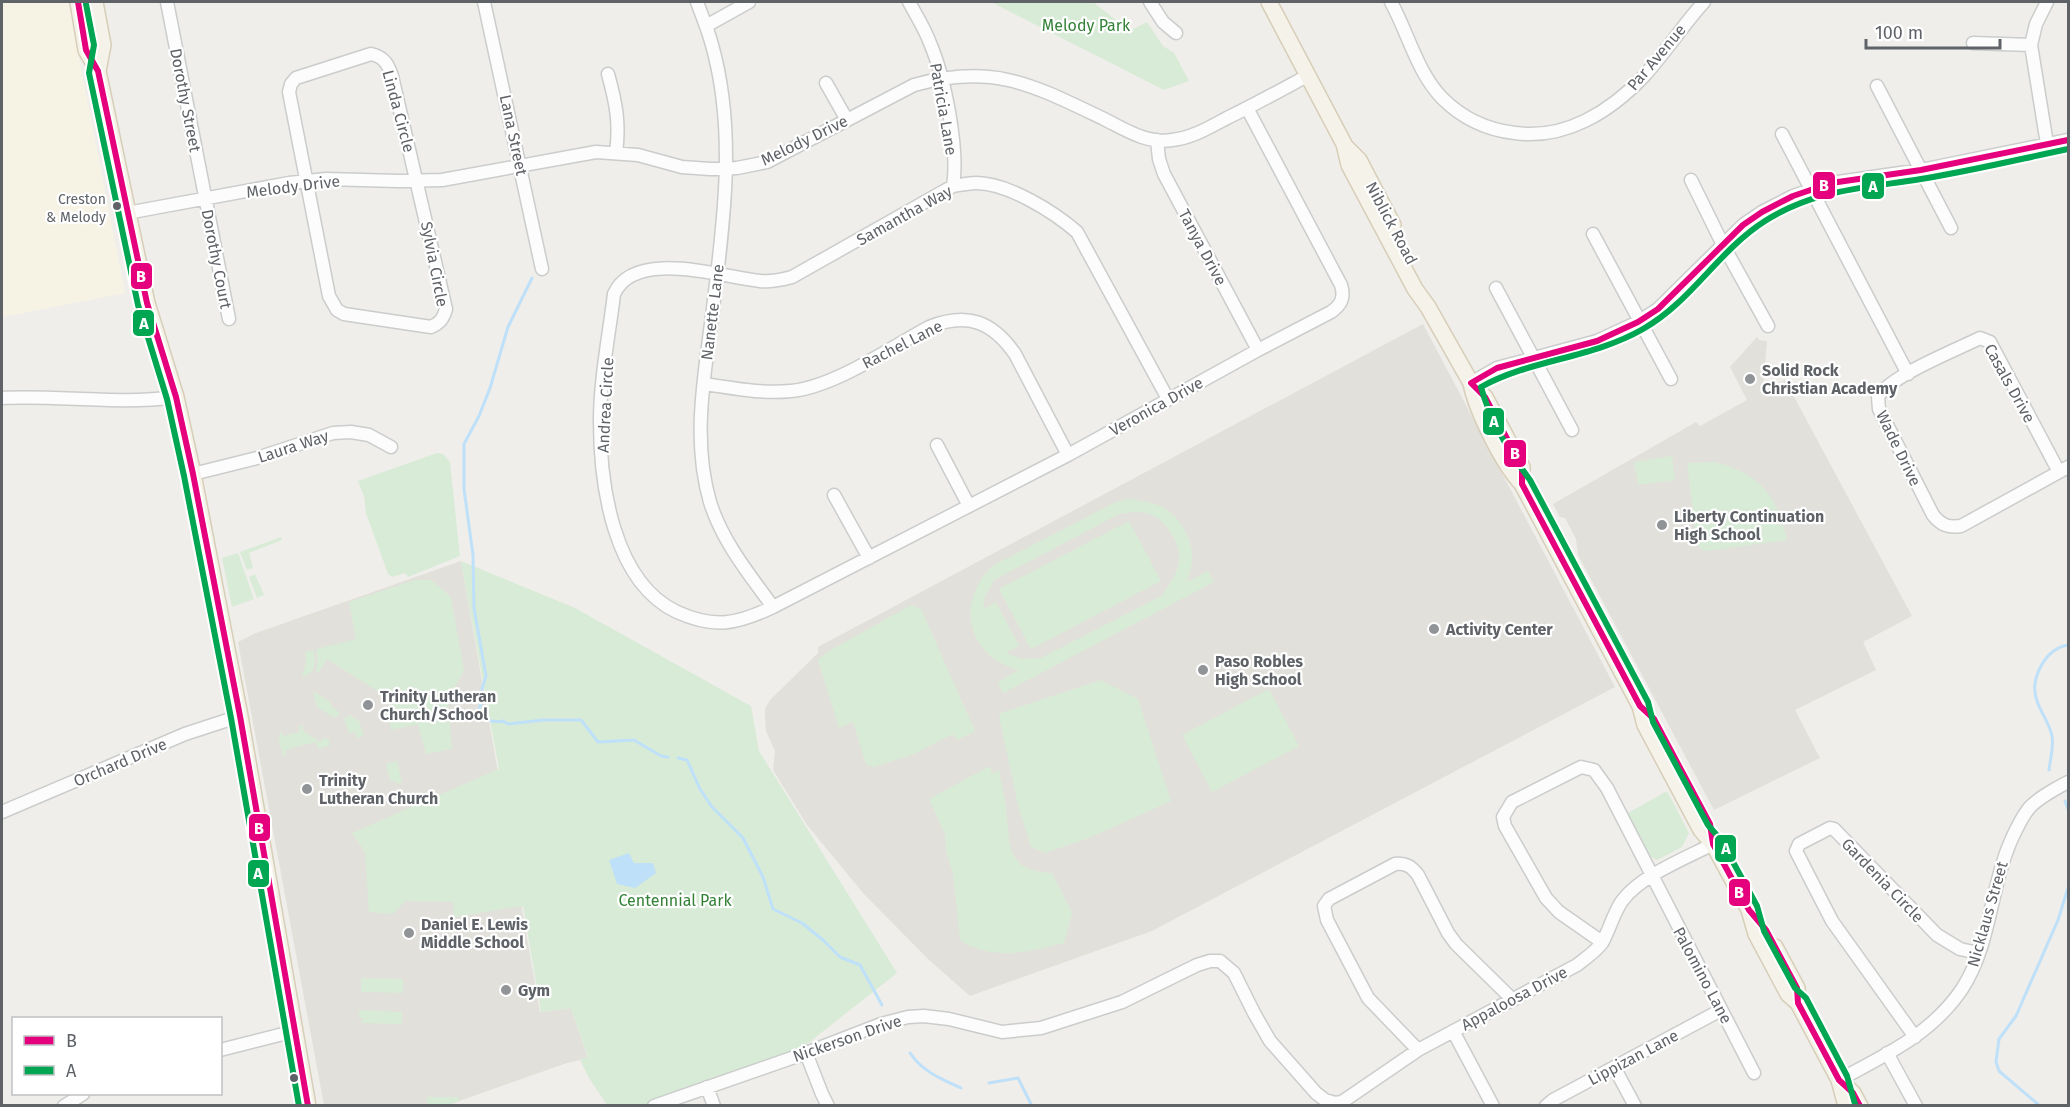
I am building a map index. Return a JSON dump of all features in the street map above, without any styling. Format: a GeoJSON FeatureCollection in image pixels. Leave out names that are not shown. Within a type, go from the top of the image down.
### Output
{"type":"FeatureCollection","features":[{"type":"Feature","properties":{"kind":"main road"},"geometry":{"type":"LineString","coordinates":[[78,2],[86,50],[98,71],[147,303],[176,397],[193,474],[240,716],[308,1106]]}},
{"type":"Feature","properties":{"kind":"main road"},"geometry":{"type":"LineString","coordinates":[[95,2],[103,45],[98,71]]}},
{"type":"Feature","properties":{"kind":"main road","name":"Niblick Road"},"geometry":{"type":"LineString","coordinates":[[1269,2],[1344,144],[1349,165],[1415,289],[1428,307],[1471,383],[1474,399],[1511,473],[1522,484],[1640,706],[1654,719],[1710,824],[1713,844],[1749,910],[1756,934],[1788,994],[1798,1003],[1839,1080],[1846,1106]]}},
{"type":"Feature","properties":{"kind":"main road","name":"Niblick Road"},"geometry":{"type":"LineString","coordinates":[[1839,1080],[1853,1093],[1860,1106]]}},
{"type":"Feature","properties":{"kind":"street","name":"Dorothy Street"},"geometry":{"type":"LineString","coordinates":[[167,2],[206,199]]}},
{"type":"Feature","properties":{"kind":"street","name":"Lana Street"},"geometry":{"type":"LineString","coordinates":[[484,2],[542,269]]}},
{"type":"Feature","properties":{"kind":"street","name":"Nanette Lane"},"geometry":{"type":"LineString","coordinates":[[697,2],[713,45],[721,92],[726,169],[726,196],[700,417],[701,453],[711,502],[728,541],[773,607]]}},
{"type":"Feature","properties":{"kind":"street"},"geometry":{"type":"LineString","coordinates":[[706,26],[749,2]]}},
{"type":"Feature","properties":{"kind":"street","name":"Patricia Lane"},"geometry":{"type":"LineString","coordinates":[[909,2],[930,43],[940,78],[950,122],[954,160],[953,186]]}},
{"type":"Feature","properties":{"kind":"street"},"geometry":{"type":"LineString","coordinates":[[1150,2],[1163,22],[1176,33]]}},
{"type":"Feature","properties":{"kind":"street","name":"Par Avenue"},"geometry":{"type":"LineString","coordinates":[[1391,2],[1429,81],[1442,98],[1458,112],[1480,124],[1502,131],[1535,134],[1572,128],[1591,118],[1631,90],[1704,2]]}},
{"type":"Feature","properties":{"kind":"street"},"geometry":{"type":"LineString","coordinates":[[2047,2],[2036,24],[2031,45],[2047,144]]}},
{"type":"Feature","properties":{"kind":"street"},"geometry":{"type":"LineString","coordinates":[[1973,43],[2031,45]]}},
{"type":"Feature","properties":{"kind":"street","name":"Linda Circle"},"geometry":{"type":"LineString","coordinates":[[306,181],[289,92],[291,84],[306,74],[371,54],[384,60],[389,67],[417,181]]}},
{"type":"Feature","properties":{"kind":"street"},"geometry":{"type":"LineString","coordinates":[[608,74],[618,114],[616,153]]}},
{"type":"Feature","properties":{"kind":"street","name":"Melody Drive"},"geometry":{"type":"LineString","coordinates":[[127,213],[274,185],[335,179],[442,180],[596,152],[638,155],[682,167],[726,169],[767,162],[914,85],[940,78],[968,75],[996,76],[1027,84],[1054,94],[1137,136],[1173,140],[1201,131],[1307,76]]}},
{"type":"Feature","properties":{"kind":"street"},"geometry":{"type":"LineString","coordinates":[[826,83],[847,120]]}},
{"type":"Feature","properties":{"kind":"street"},"geometry":{"type":"LineString","coordinates":[[1877,86],[1951,228]]}},
{"type":"Feature","properties":{"kind":"street","name":"Veronica Drive"},"geometry":{"type":"LineString","coordinates":[[773,607],[1068,455],[1338,307],[1342,301],[1341,285],[1247,108]]}},
{"type":"Feature","properties":{"kind":"street"},"geometry":{"type":"LineString","coordinates":[[1782,134],[1908,374]]}},
{"type":"Feature","properties":{"kind":"street","name":"Tanya Drive"},"geometry":{"type":"LineString","coordinates":[[1157,140],[1159,159],[1164,174],[1258,350]]}},
{"type":"Feature","properties":{"kind":"street"},"geometry":{"type":"LineString","coordinates":[[1471,383],[1497,368],[1597,341],[1638,322],[1658,309],[1722,243],[1743,225],[1762,212],[1812,189],[1831,183],[1921,170],[2068,140]]}},
{"type":"Feature","properties":{"kind":"street"},"geometry":{"type":"LineString","coordinates":[[1691,180],[1722,243],[1768,326]]}},
{"type":"Feature","properties":{"kind":"street","name":"Sylvia Circle"},"geometry":{"type":"LineString","coordinates":[[306,181],[329,296],[337,310],[344,314],[431,327],[443,318],[446,309],[417,181]]}},
{"type":"Feature","properties":{"kind":"street","name":"Samantha Way"},"geometry":{"type":"LineString","coordinates":[[717,273],[759,280],[792,278],[953,186],[977,183],[1013,192],[1063,219],[1077,232],[1168,399]]}},
{"type":"Feature","properties":{"kind":"street","name":"Dorothy Court"},"geometry":{"type":"LineString","coordinates":[[206,199],[229,319]]}},
{"type":"Feature","properties":{"kind":"street"},"geometry":{"type":"LineString","coordinates":[[1593,234],[1638,322],[1671,379]]}},
{"type":"Feature","properties":{"kind":"street","name":"Andrea Circle"},"geometry":{"type":"LineString","coordinates":[[717,273],[659,268],[634,273],[618,284],[614,294],[601,410],[602,460],[607,495],[624,553],[634,573],[658,601],[696,619],[726,623],[740,621],[773,607]]}},
{"type":"Feature","properties":{"kind":"street"},"geometry":{"type":"LineString","coordinates":[[1496,288],[1572,430]]}},
{"type":"Feature","properties":{"kind":"street","name":"Rachel Lane"},"geometry":{"type":"LineString","coordinates":[[704,384],[769,393],[815,386],[834,379],[929,327],[944,321],[960,319],[992,328],[1005,339],[1068,455]]}},
{"type":"Feature","properties":{"kind":"street","name":"Casals Drive"},"geometry":{"type":"LineString","coordinates":[[1908,374],[1980,338],[1990,342],[2064,469]]}},
{"type":"Feature","properties":{"kind":"street","name":"Wade Drive"},"geometry":{"type":"LineString","coordinates":[[1908,374],[1881,391],[1878,397],[1879,409],[1933,514],[1945,525],[1961,526],[2064,469]]}},
{"type":"Feature","properties":{"kind":"street"},"geometry":{"type":"LineString","coordinates":[[2,398],[30,396],[134,400],[176,397]]}},
{"type":"Feature","properties":{"kind":"street","name":"Laura Way"},"geometry":{"type":"LineString","coordinates":[[193,474],[257,458],[333,433],[351,432],[369,435],[391,447]]}},
{"type":"Feature","properties":{"kind":"street"},"geometry":{"type":"LineString","coordinates":[[937,445],[969,506]]}},
{"type":"Feature","properties":{"kind":"street"},"geometry":{"type":"LineString","coordinates":[[834,495],[869,558]]}},
{"type":"Feature","properties":{"kind":"street","name":"Orchard Drive"},"geometry":{"type":"LineString","coordinates":[[2,812],[185,734],[240,716]]}},
{"type":"Feature","properties":{"kind":"street","name":"Palomino Lane"},"geometry":{"type":"LineString","coordinates":[[1602,942],[1559,912],[1546,898],[1505,826],[1503,817],[1512,802],[1581,767],[1594,770],[1611,796],[1754,1073]]}},
{"type":"Feature","properties":{"kind":"street","name":"Nicklaus Street"},"geometry":{"type":"LineString","coordinates":[[1839,1080],[1915,1037],[1936,1020],[1956,997],[1971,972],[2006,851],[2023,816],[2030,807],[2048,793],[2068,782]]}},
{"type":"Feature","properties":{"kind":"street","name":"Gardenia Circle"},"geometry":{"type":"LineString","coordinates":[[1915,1037],[1832,921],[1796,851],[1799,844],[1830,828],[1834,829],[1937,935],[1960,949],[1978,953]]}},
{"type":"Feature","properties":{"kind":"street","name":"Appaloosa Drive"},"geometry":{"type":"LineString","coordinates":[[1297,1072],[1325,1100],[1335,1103],[1342,1102],[1418,1050],[1578,964],[1592,954],[1602,942],[1622,901],[1634,887],[1713,844]]}},
{"type":"Feature","properties":{"kind":"street"},"geometry":{"type":"LineString","coordinates":[[1418,1050],[1368,998],[1327,920],[1324,906],[1329,899],[1395,864],[1404,863],[1412,867],[1456,944],[1513,1000]]}},
{"type":"Feature","properties":{"kind":"street","name":"Nickerson Drive"},"geometry":{"type":"LineString","coordinates":[[654,1106],[881,1024],[908,1017],[949,1019],[1002,1032],[1041,1028],[1122,1002],[1197,965],[1210,961],[1220,961],[1234,973],[1270,1041],[1297,1072]]}},
{"type":"Feature","properties":{"kind":"street","name":"Lippizan Lane"},"geometry":{"type":"LineString","coordinates":[[1546,1106],[1721,1010]]}},
{"type":"Feature","properties":{"kind":"street"},"geometry":{"type":"LineString","coordinates":[[222,1049],[295,1031]]}},
{"type":"Feature","properties":{"kind":"street"},"geometry":{"type":"LineString","coordinates":[[1454,1031],[1493,1106]]}},
{"type":"Feature","properties":{"kind":"street"},"geometry":{"type":"LineString","coordinates":[[806,1053],[828,1106]]}},
{"type":"Feature","properties":{"kind":"street"},"geometry":{"type":"LineString","coordinates":[[1887,1053],[1916,1106]]}},
{"type":"Feature","properties":{"kind":"street"},"geometry":{"type":"LineString","coordinates":[[1614,1067],[1635,1106]]}},
{"type":"Feature","properties":{"kind":"street"},"geometry":{"type":"LineString","coordinates":[[707,1087],[714,1106]]}},
{"type":"Feature","properties":{"kind":"street"},"geometry":{"type":"LineString","coordinates":[[64,1106],[80,1095]]}},
{"type":"Feature","properties":{"kind":"shaded area"},"geometry":{"type":"Polygon","coordinates":[[[2,2],[68,2],[125,293],[2,317],[2,2]]]}},
{"type":"Feature","properties":{"kind":"shaded area","name":"Paso Robles High School"},"geometry":{"type":"Polygon","coordinates":[[[1423,324],[1615,687],[1152,931],[970,996],[928,959],[863,893],[807,825],[773,770],[775,751],[766,731],[765,717],[765,709],[770,700],[818,653],[818,647],[1423,324]]]}},
{"type":"Feature","properties":{"kind":"shaded area"},"geometry":{"type":"Polygon","coordinates":[[[1757,337],[1759,340],[1767,341],[1763,391],[1785,380],[1912,616],[1863,642],[1876,670],[1795,710],[1820,758],[1714,810],[1578,555],[1576,539],[1565,518],[1560,517],[1553,504],[1696,422],[1700,426],[1747,400],[1730,367],[1757,337]]]}},
{"type":"Feature","properties":{"kind":"shaded area"},"geometry":{"type":"Polygon","coordinates":[[[461,561],[540,1012],[571,1008],[588,1058],[567,1063],[448,1105],[324,1105],[238,642],[256,633],[461,561]]]}},
{"type":"Feature","properties":{"kind":"green space","name":"Melody Park"},"geometry":{"type":"Polygon","coordinates":[[[991,2],[1093,2],[1130,31],[1147,22],[1163,46],[1174,53],[1189,81],[1164,90],[991,2]]]}},
{"type":"Feature","properties":{"kind":"green space"},"geometry":{"type":"Polygon","coordinates":[[[437,453],[443,454],[450,462],[460,556],[408,577],[405,573],[392,577],[388,574],[366,513],[364,496],[358,481],[437,453]]]}},
{"type":"Feature","properties":{"kind":"green space"},"geometry":{"type":"Polygon","coordinates":[[[1672,456],[1675,480],[1638,485],[1634,462],[1672,456]]]}},
{"type":"Feature","properties":{"kind":"green space"},"geometry":{"type":"Polygon","coordinates":[[[1714,462],[1743,472],[1764,488],[1778,510],[1787,540],[1707,551],[1701,549],[1697,544],[1687,463],[1714,462]]]}},
{"type":"Feature","properties":{"kind":"green space"},"geometry":{"type":"Polygon","coordinates":[[[1128,499],[1142,501],[1160,506],[1170,512],[1184,528],[1190,541],[1192,562],[1187,582],[1208,571],[1214,582],[1003,693],[998,682],[1019,670],[1001,663],[978,641],[972,627],[971,612],[973,596],[980,581],[992,566],[1116,502],[1128,499]],[[1147,513],[1119,514],[994,580],[985,596],[983,609],[996,602],[1019,646],[1006,653],[1022,659],[1041,658],[1161,596],[1178,568],[1179,556],[1176,541],[1162,521],[1147,513]]]}},
{"type":"Feature","properties":{"kind":"green space"},"geometry":{"type":"Polygon","coordinates":[[[1129,521],[1161,581],[1031,649],[999,589],[1129,521]]]}},
{"type":"Feature","properties":{"kind":"green space"},"geometry":{"type":"Polygon","coordinates":[[[281,537],[282,540],[249,553],[253,568],[247,570],[240,552],[281,537]]]}},
{"type":"Feature","properties":{"kind":"green space"},"geometry":{"type":"Polygon","coordinates":[[[238,553],[254,599],[232,607],[222,558],[238,553]]]}},
{"type":"Feature","properties":{"kind":"green space","name":"Centennial Park"},"geometry":{"type":"Polygon","coordinates":[[[461,561],[575,608],[751,706],[759,751],[897,973],[788,1059],[654,1105],[607,1105],[580,1060],[588,1057],[571,1008],[541,1012],[523,906],[454,917],[453,902],[405,901],[393,914],[369,912],[365,852],[352,833],[499,769],[461,561]]]}},
{"type":"Feature","properties":{"kind":"green space"},"geometry":{"type":"Polygon","coordinates":[[[255,574],[264,595],[257,598],[249,577],[255,574]]]}},
{"type":"Feature","properties":{"kind":"green space"},"geometry":{"type":"Polygon","coordinates":[[[415,580],[431,580],[451,597],[464,671],[448,699],[452,749],[426,754],[418,724],[391,730],[389,720],[381,720],[393,701],[327,659],[318,673],[316,672],[318,662],[316,649],[356,639],[349,602],[415,580]]]}},
{"type":"Feature","properties":{"kind":"green space"},"geometry":{"type":"Polygon","coordinates":[[[911,605],[921,609],[975,731],[957,740],[953,734],[912,755],[873,767],[866,764],[853,722],[839,728],[818,660],[824,654],[911,605]]]}},
{"type":"Feature","properties":{"kind":"green space"},"geometry":{"type":"Polygon","coordinates":[[[314,650],[314,667],[307,676],[302,677],[306,662],[305,652],[314,650]]]}},
{"type":"Feature","properties":{"kind":"green space"},"geometry":{"type":"Polygon","coordinates":[[[1101,680],[1138,699],[1171,801],[1089,838],[1045,853],[1031,847],[1018,805],[999,716],[1001,713],[1101,680]]]}},
{"type":"Feature","properties":{"kind":"green space"},"geometry":{"type":"Polygon","coordinates":[[[1269,689],[1299,746],[1212,792],[1182,735],[1269,689]]]}},
{"type":"Feature","properties":{"kind":"green space"},"geometry":{"type":"Polygon","coordinates":[[[313,691],[330,702],[332,707],[339,712],[338,717],[331,716],[317,707],[313,691]]]}},
{"type":"Feature","properties":{"kind":"green space"},"geometry":{"type":"Polygon","coordinates":[[[350,715],[359,721],[364,736],[357,738],[355,732],[349,734],[344,719],[350,715]]]}},
{"type":"Feature","properties":{"kind":"green space"},"geometry":{"type":"Polygon","coordinates":[[[303,725],[303,731],[320,742],[324,737],[329,740],[330,745],[318,749],[316,742],[288,749],[284,757],[280,734],[282,731],[283,736],[300,732],[299,726],[303,725]]]}},
{"type":"Feature","properties":{"kind":"green space"},"geometry":{"type":"Polygon","coordinates":[[[397,761],[402,782],[399,784],[391,782],[386,764],[397,761]]]}},
{"type":"Feature","properties":{"kind":"green space"},"geometry":{"type":"Polygon","coordinates":[[[990,766],[992,773],[999,770],[1013,854],[1026,867],[1052,873],[1072,913],[1064,943],[1020,952],[998,953],[965,944],[960,939],[953,874],[946,851],[945,834],[929,799],[990,766]]]}},
{"type":"Feature","properties":{"kind":"green space"},"geometry":{"type":"Polygon","coordinates":[[[1667,791],[1689,833],[1682,847],[1657,860],[1651,857],[1628,813],[1667,791]]]}},
{"type":"Feature","properties":{"kind":"green space"},"geometry":{"type":"Polygon","coordinates":[[[361,978],[403,979],[403,993],[361,992],[361,978]]]}},
{"type":"Feature","properties":{"kind":"green space"},"geometry":{"type":"Polygon","coordinates":[[[359,1010],[402,1012],[402,1024],[362,1023],[359,1010]]]}},
{"type":"Feature","properties":{"kind":"green space"},"geometry":{"type":"Polygon","coordinates":[[[427,1097],[458,1097],[459,1101],[448,1105],[428,1105],[427,1097]]]}},
{"type":"Feature","properties":{"kind":"water"},"geometry":{"type":"Polygon","coordinates":[[[629,853],[634,863],[653,863],[656,873],[635,888],[617,884],[609,860],[629,853]]]}},
{"type":"Feature","properties":{"kind":"waterway"},"geometry":{"type":"LineString","coordinates":[[532,278],[508,327],[490,388],[479,416],[464,444],[464,489],[473,555],[474,608],[486,676],[482,689],[482,701],[477,714],[489,720],[503,721],[508,724],[543,720],[581,720],[598,742],[634,740],[661,756],[668,757]]}},
{"type":"Feature","properties":{"kind":"waterway"},"geometry":{"type":"LineString","coordinates":[[2049,770],[2052,736],[2037,701],[2035,684],[2046,659],[2052,652],[2068,645]]}},
{"type":"Feature","properties":{"kind":"waterway"},"geometry":{"type":"LineString","coordinates":[[678,758],[687,760],[700,789],[712,807],[743,838],[763,877],[773,909],[802,923],[840,957],[860,965],[882,1005]]}},
{"type":"Feature","properties":{"kind":"waterway"},"geometry":{"type":"LineString","coordinates":[[2065,801],[2068,809]]}},
{"type":"Feature","properties":{"kind":"waterway"},"geometry":{"type":"LineString","coordinates":[[2040,1106],[1999,1071],[1996,1062],[1999,1039],[2016,1016],[2058,920],[2068,888]]}},
{"type":"Feature","properties":{"kind":"waterway"},"geometry":{"type":"LineString","coordinates":[[910,1053],[926,1070],[961,1088]]}},
{"type":"Feature","properties":{"kind":"waterway"},"geometry":{"type":"LineString","coordinates":[[989,1083],[1018,1078],[1032,1106]]}},
{"type":"Feature","properties":{"kind":"transit line","name":"B"},"geometry":{"type":"LineString","coordinates":[[78,2],[86,50],[98,71],[147,303],[176,397],[193,474],[240,716],[308,1106]]}},
{"type":"Feature","properties":{"kind":"transit line","name":"A"},"geometry":{"type":"LineString","coordinates":[[86,4],[94,45],[89,73],[138,305],[167,399],[184,476],[231,718],[299,1106]]}},
{"type":"Feature","properties":{"kind":"transit line","name":"B"},"geometry":{"type":"LineString","coordinates":[[1860,1106],[1853,1093],[1839,1080],[1798,1003],[1797,988],[1766,930],[1749,910],[1713,844],[1710,824],[1654,719],[1640,706],[1522,484],[1522,467],[1485,397],[1471,383],[1497,368],[1597,341],[1638,322],[1658,309],[1743,225],[1793,196],[1831,183],[1921,170],[2068,140]]}},
{"type":"Feature","properties":{"kind":"transit line","name":"A"},"geometry":{"type":"LineString","coordinates":[[1855,1104],[1847,1076],[1806,998],[1795,988],[1764,931],[1757,906],[1721,840],[1708,825],[1653,722],[1648,702],[1530,480],[1501,436],[1481,387],[1520,370],[1603,347],[1643,329],[1676,305],[1733,246],[1749,233],[1784,210],[1803,202],[1841,191],[1940,176],[2068,149]]}},
{"type":"Feature","properties":{"kind":"place","name":"Creston & Melody"},"geometry":{"type":"Point","coordinates":[117,206]}},
{"type":"Feature","properties":{"kind":"place","name":"Solid Rock Christian Academy"},"geometry":{"type":"Point","coordinates":[1750,379]}},
{"type":"Feature","properties":{"kind":"place","name":"Liberty Continuation High School"},"geometry":{"type":"Point","coordinates":[1662,525]}},
{"type":"Feature","properties":{"kind":"place","name":"Activity Center"},"geometry":{"type":"Point","coordinates":[1434,629]}},
{"type":"Feature","properties":{"kind":"place","name":"Paso Robles High School"},"geometry":{"type":"Point","coordinates":[1203,670]}},
{"type":"Feature","properties":{"kind":"place","name":"Trinity Lutheran Church/School"},"geometry":{"type":"Point","coordinates":[368,705]}},
{"type":"Feature","properties":{"kind":"place","name":"Trinity Lutheran Church"},"geometry":{"type":"Point","coordinates":[307,789]}},
{"type":"Feature","properties":{"kind":"place","name":"Daniel E. Lewis Middle School"},"geometry":{"type":"Point","coordinates":[409,933]}},
{"type":"Feature","properties":{"kind":"place","name":"Gym"},"geometry":{"type":"Point","coordinates":[506,990]}}]}
